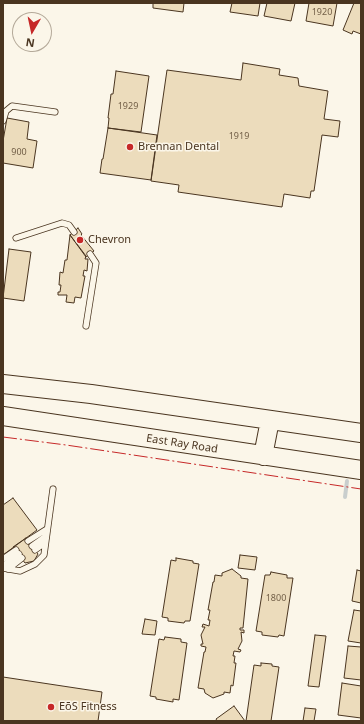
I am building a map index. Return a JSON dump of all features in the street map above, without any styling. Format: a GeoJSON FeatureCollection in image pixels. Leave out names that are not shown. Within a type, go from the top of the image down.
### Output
{"type":"FeatureCollection","features":[{"type":"Feature","properties":{"kind":"main road"},"geometry":{"type":"LineString","coordinates":[[3,384],[91,394],[361,433]]}},
{"type":"Feature","properties":{"kind":"main road","name":"East Ray Road"},"geometry":{"type":"LineString","coordinates":[[3,416],[361,470]]}},
{"type":"Feature","properties":{"kind":"main road"},"geometry":{"type":"LineString","coordinates":[[263,456],[270,420]]}},
{"type":"Feature","properties":{"kind":"lane"},"geometry":{"type":"LineString","coordinates":[[3,121],[6,111],[12,106],[55,112]]}},
{"type":"Feature","properties":{"kind":"lane"},"geometry":{"type":"LineString","coordinates":[[16,238],[62,223],[67,223],[74,232]]}},
{"type":"Feature","properties":{"kind":"lane"},"geometry":{"type":"LineString","coordinates":[[86,326],[96,263],[90,254]]}},
{"type":"Feature","properties":{"kind":"lane"},"geometry":{"type":"LineString","coordinates":[[5,568],[20,571],[35,564],[44,555],[53,489]]}},
{"type":"Feature","properties":{"kind":"lane"},"geometry":{"type":"LineString","coordinates":[[32,545],[47,529]]}},
{"type":"Feature","properties":{"kind":"lane"},"geometry":{"type":"LineString","coordinates":[[32,545],[46,536]]}},
{"type":"Feature","properties":{"kind":"lane"},"geometry":{"type":"LineString","coordinates":[[32,545],[45,543]]}},
{"type":"Feature","properties":{"kind":"lane"},"geometry":{"type":"LineString","coordinates":[[3,559],[19,554],[5,568]]}},
{"type":"Feature","properties":{"kind":"building"},"geometry":{"type":"Polygon","coordinates":[[[153,3],[184,3],[183,12],[153,8],[153,3]]]}},
{"type":"Feature","properties":{"kind":"building"},"geometry":{"type":"Polygon","coordinates":[[[232,3],[260,3],[258,16],[230,12],[232,3]]]}},
{"type":"Feature","properties":{"kind":"building"},"geometry":{"type":"Polygon","coordinates":[[[267,3],[295,3],[291,21],[264,16],[267,3]]]}},
{"type":"Feature","properties":{"kind":"building"},"geometry":{"type":"Polygon","coordinates":[[[309,3],[337,3],[333,26],[306,21],[309,3]]]}},
{"type":"Feature","properties":{"kind":"building"},"geometry":{"type":"Polygon","coordinates":[[[354,3],[361,3],[361,34],[353,31],[352,34],[343,30],[354,3]]]}},
{"type":"Feature","properties":{"kind":"building"},"geometry":{"type":"Polygon","coordinates":[[[243,63],[280,69],[279,75],[298,78],[299,86],[328,91],[324,119],[340,121],[338,137],[322,135],[314,191],[311,191],[310,198],[284,194],[282,207],[178,192],[179,185],[151,181],[167,70],[241,80],[243,63]]]}},
{"type":"Feature","properties":{"kind":"building"},"geometry":{"type":"Polygon","coordinates":[[[116,71],[149,76],[141,132],[108,128],[111,94],[113,94],[116,71]]]}},
{"type":"Feature","properties":{"kind":"building"},"geometry":{"type":"Polygon","coordinates":[[[7,118],[29,122],[27,139],[37,141],[33,168],[3,163],[3,141],[7,118]]]}},
{"type":"Feature","properties":{"kind":"building","name":"Brennan Dental"},"geometry":{"type":"Polygon","coordinates":[[[108,128],[157,135],[151,180],[100,173],[108,128]]]}},
{"type":"Feature","properties":{"kind":"building","name":"Chevron"},"geometry":{"type":"Polygon","coordinates":[[[78,228],[82,234],[81,235],[94,251],[86,257],[70,235],[78,228]]]}},
{"type":"Feature","properties":{"kind":"building"},"geometry":{"type":"Polygon","coordinates":[[[70,235],[86,256],[85,259],[88,259],[87,271],[84,270],[83,276],[85,276],[81,298],[75,297],[74,303],[66,302],[67,295],[58,295],[61,285],[59,285],[60,272],[63,273],[65,260],[67,260],[70,235]]]}},
{"type":"Feature","properties":{"kind":"building"},"geometry":{"type":"Polygon","coordinates":[[[9,249],[31,252],[24,301],[3,298],[9,249]]]}},
{"type":"Feature","properties":{"kind":"building"},"geometry":{"type":"Polygon","coordinates":[[[13,498],[37,530],[3,555],[3,505],[13,498]]]}},
{"type":"Feature","properties":{"kind":"building"},"geometry":{"type":"Polygon","coordinates":[[[26,538],[38,554],[34,561],[25,563],[13,547],[26,538]]]}},
{"type":"Feature","properties":{"kind":"building"},"geometry":{"type":"Polygon","coordinates":[[[240,555],[257,557],[255,570],[238,568],[240,555]]]}},
{"type":"Feature","properties":{"kind":"building"},"geometry":{"type":"Polygon","coordinates":[[[176,558],[193,561],[193,563],[199,564],[190,621],[185,621],[184,623],[168,621],[168,618],[162,617],[171,560],[176,561],[176,558]]]}},
{"type":"Feature","properties":{"kind":"building"},"geometry":{"type":"Polygon","coordinates":[[[232,569],[241,576],[241,578],[248,579],[243,628],[240,628],[240,630],[244,630],[244,633],[241,632],[242,641],[238,649],[241,650],[240,652],[234,651],[234,663],[236,663],[233,686],[231,685],[230,693],[224,692],[224,694],[213,698],[205,693],[204,689],[198,688],[206,647],[201,646],[201,644],[203,644],[201,635],[205,627],[202,627],[203,624],[209,626],[210,620],[208,620],[210,610],[208,610],[215,575],[222,576],[222,573],[232,569]]]}},
{"type":"Feature","properties":{"kind":"building"},"geometry":{"type":"Polygon","coordinates":[[[357,570],[361,571],[361,603],[352,601],[357,570]]]}},
{"type":"Feature","properties":{"kind":"building"},"geometry":{"type":"Polygon","coordinates":[[[271,572],[287,575],[287,578],[293,578],[284,636],[279,635],[278,637],[262,635],[262,632],[256,631],[265,575],[270,575],[271,572]]]}},
{"type":"Feature","properties":{"kind":"building"},"geometry":{"type":"Polygon","coordinates":[[[354,610],[361,611],[361,643],[348,641],[354,610]]]}},
{"type":"Feature","properties":{"kind":"building"},"geometry":{"type":"Polygon","coordinates":[[[145,619],[157,621],[155,635],[142,634],[145,619]]]}},
{"type":"Feature","properties":{"kind":"building"},"geometry":{"type":"Polygon","coordinates":[[[315,635],[326,636],[319,687],[308,686],[315,635]]]}},
{"type":"Feature","properties":{"kind":"building"},"geometry":{"type":"Polygon","coordinates":[[[165,637],[181,639],[181,642],[187,643],[179,700],[173,699],[173,702],[156,699],[156,697],[150,696],[159,639],[164,640],[165,637]]]}},
{"type":"Feature","properties":{"kind":"building"},"geometry":{"type":"Polygon","coordinates":[[[348,646],[361,647],[361,680],[344,678],[348,646]]]}},
{"type":"Feature","properties":{"kind":"building"},"geometry":{"type":"Polygon","coordinates":[[[261,663],[272,664],[272,666],[279,667],[271,721],[246,721],[254,665],[261,666],[261,663]]]}},
{"type":"Feature","properties":{"kind":"building","name":"EōS Fitness"},"geometry":{"type":"Polygon","coordinates":[[[3,677],[102,692],[98,721],[3,721],[3,677]]]}},
{"type":"Feature","properties":{"kind":"building"},"geometry":{"type":"Polygon","coordinates":[[[342,683],[361,686],[361,718],[338,715],[342,683]]]}},
{"type":"Feature","properties":{"kind":"building"},"geometry":{"type":"Polygon","coordinates":[[[234,706],[245,721],[217,721],[216,719],[234,706]]]}},
{"type":"Feature","properties":{"kind":"building"},"geometry":{"type":"Polygon","coordinates":[[[305,708],[316,709],[314,721],[303,721],[305,708]]]}},
{"type":"Feature","properties":{"kind":"waterway"},"geometry":{"type":"LineString","coordinates":[[345,497],[347,481]]}},
{"type":"Feature","properties":{"kind":"power"},"geometry":{"type":"LineString","coordinates":[[3,437],[361,489]]}},
{"type":"Feature","properties":{"kind":"place","name":"Brennan Dental"},"geometry":{"type":"Point","coordinates":[130,147]}},
{"type":"Feature","properties":{"kind":"place","name":"Chevron"},"geometry":{"type":"Point","coordinates":[80,240]}},
{"type":"Feature","properties":{"kind":"place","name":"EōS Fitness"},"geometry":{"type":"Point","coordinates":[51,707]}}]}
